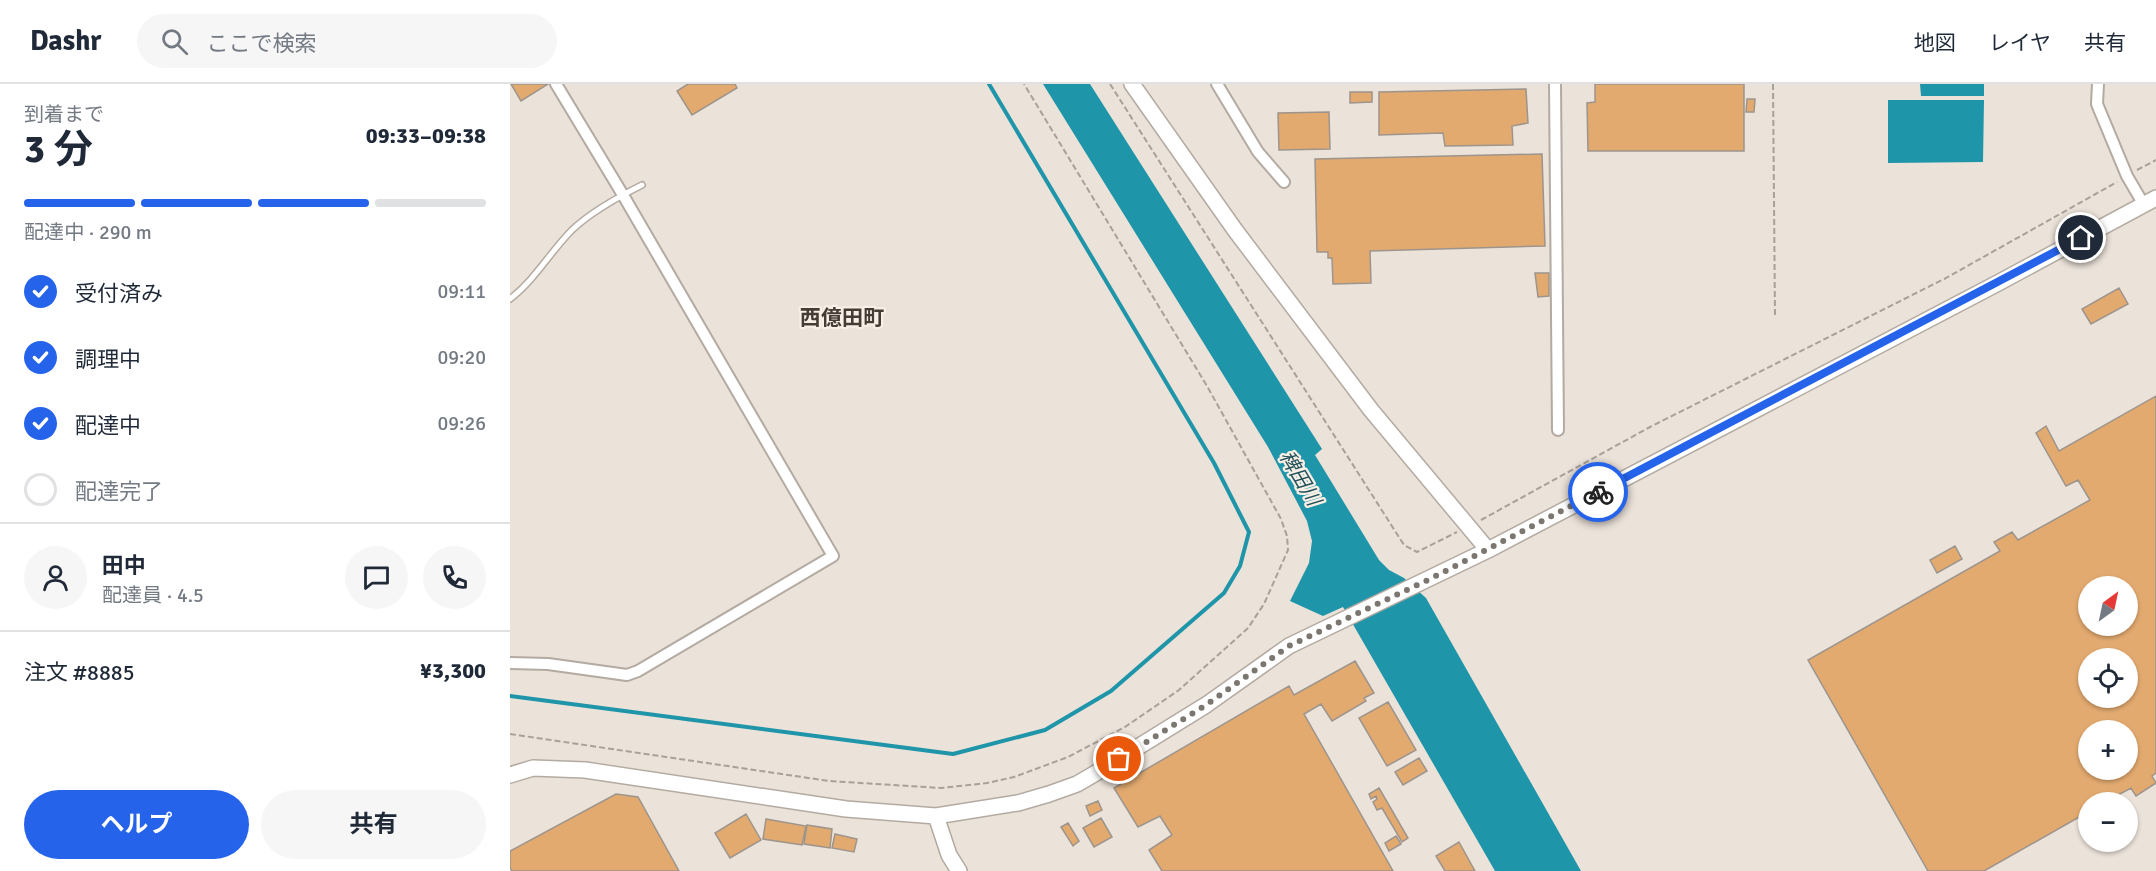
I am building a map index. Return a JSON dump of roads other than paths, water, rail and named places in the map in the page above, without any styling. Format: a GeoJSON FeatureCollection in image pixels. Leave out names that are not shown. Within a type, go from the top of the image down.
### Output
{"type":"FeatureCollection","features":[{"type":"Feature","properties":{"kind":"street"},"geometry":{"type":"LineString","coordinates":[[510,663],[548,664],[627,675],[638,671],[833,556],[556,84]]}},
{"type":"Feature","properties":{"kind":"street"},"geometry":{"type":"LineString","coordinates":[[1132,84],[1234,230],[1352,386],[1488,550]]}},
{"type":"Feature","properties":{"kind":"street"},"geometry":{"type":"LineString","coordinates":[[1217,84],[1258,152],[1284,182]]}},
{"type":"Feature","properties":{"kind":"street"},"geometry":{"type":"LineString","coordinates":[[1555,84],[1558,430]]}},
{"type":"Feature","properties":{"kind":"street"},"geometry":{"type":"LineString","coordinates":[[510,774],[533,768],[585,770],[846,809],[936,816],[1018,803],[1077,784],[1206,705],[1289,646],[1488,550],[2150,202],[2127,176],[2097,104],[2098,84]]}},
{"type":"Feature","properties":{"kind":"street"},"geometry":{"type":"LineString","coordinates":[[936,816],[950,855],[959,871]]}},
{"type":"Feature","properties":{"kind":"lane"},"geometry":{"type":"LineString","coordinates":[[510,299],[521,290],[573,229],[642,184]]}},
{"type":"Feature","properties":{"kind":"water","name":"稗田川"},"geometry":{"type":"Polygon","coordinates":[[[1043,84],[1090,84],[1322,449],[1315,455],[1379,560],[1426,598],[1581,871],[1495,871],[1343,607],[1323,616],[1290,601],[1309,563],[1312,541],[1307,521],[1268,447],[1043,84]]]}},
{"type":"Feature","properties":{"kind":"water"},"geometry":{"type":"Polygon","coordinates":[[[1920,84],[1984,84],[1984,96],[1921,96],[1920,84]]]}},
{"type":"Feature","properties":{"kind":"water"},"geometry":{"type":"Polygon","coordinates":[[[1888,100],[1984,100],[1983,162],[1888,163],[1888,100]]]}},
{"type":"Feature","properties":{"kind":"waterway"},"geometry":{"type":"LineString","coordinates":[[510,696],[953,754],[1045,730],[1111,691],[1224,593],[1240,566],[1249,532],[1214,463],[989,84]]}},
{"type":"Feature","properties":{"kind":"district","name":"西億田町"},"geometry":{"type":"Point","coordinates":[842,318]}}]}
